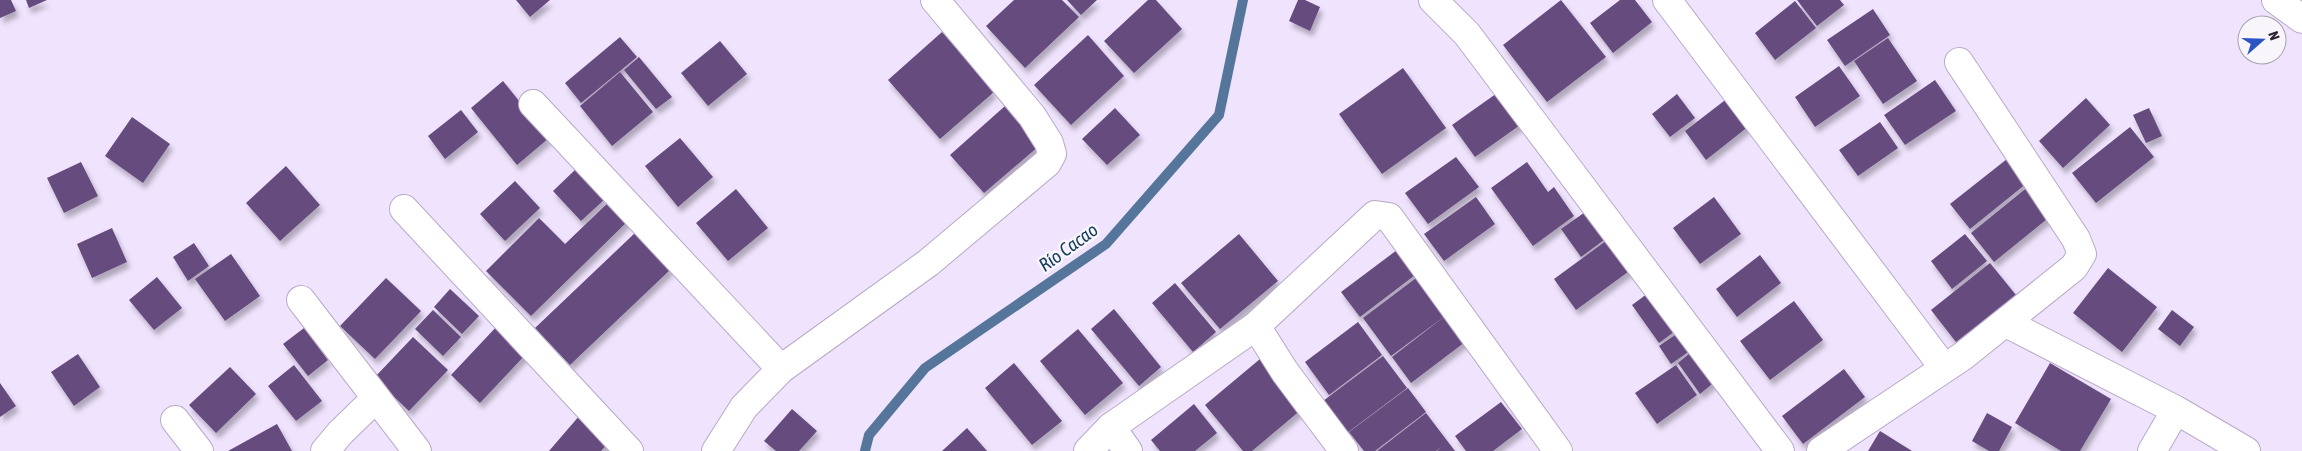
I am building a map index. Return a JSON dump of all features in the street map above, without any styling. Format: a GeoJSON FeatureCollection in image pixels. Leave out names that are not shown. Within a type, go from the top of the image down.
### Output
{"type":"FeatureCollection","features":[{"type":"Feature","properties":{"kind":"street"},"geometry":{"type":"LineString","coordinates":[[716,451],[744,406],[781,368],[928,263],[1047,164],[1052,154],[1049,143],[1032,116],[936,0]]}},
{"type":"Feature","properties":{"kind":"street"},"geometry":{"type":"LineString","coordinates":[[1433,0],[1467,34],[1780,451]]}},
{"type":"Feature","properties":{"kind":"street"},"geometry":{"type":"LineString","coordinates":[[1667,0],[1944,368]]}},
{"type":"Feature","properties":{"kind":"street"},"geometry":{"type":"LineString","coordinates":[[2276,0],[2302,19]]}},
{"type":"Feature","properties":{"kind":"street"},"geometry":{"type":"LineString","coordinates":[[1820,451],[1944,368],[2006,323],[2074,267],[2082,254],[2076,239],[1959,62]]}},
{"type":"Feature","properties":{"kind":"street"},"geometry":{"type":"LineString","coordinates":[[533,104],[781,368]]}},
{"type":"Feature","properties":{"kind":"street"},"geometry":{"type":"LineString","coordinates":[[404,209],[629,451]]}},
{"type":"Feature","properties":{"kind":"street"},"geometry":{"type":"LineString","coordinates":[[1088,451],[1111,427],[1256,326],[1375,215],[1389,217],[1558,451]]}},
{"type":"Feature","properties":{"kind":"street"},"geometry":{"type":"LineString","coordinates":[[301,300],[375,399],[417,451]]}},
{"type":"Feature","properties":{"kind":"street"},"geometry":{"type":"LineString","coordinates":[[2006,323],[2176,410],[2246,451]]}},
{"type":"Feature","properties":{"kind":"street"},"geometry":{"type":"LineString","coordinates":[[1256,326],[1285,372],[1344,451]]}},
{"type":"Feature","properties":{"kind":"street"},"geometry":{"type":"LineString","coordinates":[[325,451],[340,433],[375,399]]}},
{"type":"Feature","properties":{"kind":"street"},"geometry":{"type":"LineString","coordinates":[[2152,451],[2176,410]]}},
{"type":"Feature","properties":{"kind":"street"},"geometry":{"type":"LineString","coordinates":[[175,420],[199,451]]}},
{"type":"Feature","properties":{"kind":"street"},"geometry":{"type":"LineString","coordinates":[[1111,427],[1128,451]]}},
{"type":"Feature","properties":{"kind":"building"},"geometry":{"type":"Polygon","coordinates":[[[0,0],[11,0],[16,11],[0,18],[0,0]]]}},
{"type":"Feature","properties":{"kind":"building"},"geometry":{"type":"Polygon","coordinates":[[[26,0],[47,0],[29,8],[26,0]]]}},
{"type":"Feature","properties":{"kind":"building"},"geometry":{"type":"Polygon","coordinates":[[[516,0],[550,0],[530,17],[516,0]]]}},
{"type":"Feature","properties":{"kind":"building"},"geometry":{"type":"Polygon","coordinates":[[[1014,0],[1062,0],[1079,17],[1025,68],[986,26],[1014,0]]]}},
{"type":"Feature","properties":{"kind":"building"},"geometry":{"type":"Polygon","coordinates":[[[1067,0],[1097,0],[1081,15],[1067,0]]]}},
{"type":"Feature","properties":{"kind":"building"},"geometry":{"type":"Polygon","coordinates":[[[1148,0],[1156,0],[1182,29],[1134,73],[1104,41],[1148,0]]]}},
{"type":"Feature","properties":{"kind":"building"},"geometry":{"type":"Polygon","coordinates":[[[1298,0],[1305,0],[1320,7],[1310,31],[1289,21],[1298,0]]]}},
{"type":"Feature","properties":{"kind":"building"},"geometry":{"type":"Polygon","coordinates":[[[1561,0],[1606,57],[1547,102],[1503,45],[1561,0]]]}},
{"type":"Feature","properties":{"kind":"building"},"geometry":{"type":"Polygon","coordinates":[[[1620,0],[1635,0],[1652,22],[1613,53],[1590,23],[1620,0]]]}},
{"type":"Feature","properties":{"kind":"building"},"geometry":{"type":"Polygon","coordinates":[[[1797,0],[1840,0],[1844,5],[1817,26],[1797,0]]]}},
{"type":"Feature","properties":{"kind":"building"},"geometry":{"type":"Polygon","coordinates":[[[1795,1],[1816,28],[1775,60],[1755,33],[1795,1]]]}},
{"type":"Feature","properties":{"kind":"building"},"geometry":{"type":"Polygon","coordinates":[[[1873,9],[1890,35],[1845,66],[1827,40],[1873,9]]]}},
{"type":"Feature","properties":{"kind":"building"},"geometry":{"type":"Polygon","coordinates":[[[942,32],[994,92],[940,139],[888,80],[942,32]]]}},
{"type":"Feature","properties":{"kind":"building"},"geometry":{"type":"Polygon","coordinates":[[[1088,35],[1124,76],[1071,125],[1034,85],[1088,35]]]}},
{"type":"Feature","properties":{"kind":"building"},"geometry":{"type":"Polygon","coordinates":[[[620,37],[637,57],[581,103],[565,83],[620,37]]]}},
{"type":"Feature","properties":{"kind":"building"},"geometry":{"type":"Polygon","coordinates":[[[1888,38],[1917,81],[1883,104],[1854,61],[1888,38]]]}},
{"type":"Feature","properties":{"kind":"building"},"geometry":{"type":"Polygon","coordinates":[[[720,41],[747,74],[708,106],[681,73],[720,41]]]}},
{"type":"Feature","properties":{"kind":"building"},"geometry":{"type":"Polygon","coordinates":[[[639,57],[672,97],[656,109],[624,70],[639,57]]]}},
{"type":"Feature","properties":{"kind":"building"},"geometry":{"type":"Polygon","coordinates":[[[1839,66],[1860,96],[1815,127],[1795,97],[1839,66]]]}},
{"type":"Feature","properties":{"kind":"building"},"geometry":{"type":"Polygon","coordinates":[[[1403,68],[1446,128],[1382,174],[1339,114],[1403,68]]]}},
{"type":"Feature","properties":{"kind":"building"},"geometry":{"type":"Polygon","coordinates":[[[620,72],[653,112],[612,146],[580,106],[620,72]]]}},
{"type":"Feature","properties":{"kind":"building"},"geometry":{"type":"Polygon","coordinates":[[[1935,80],[1956,111],[1905,145],[1884,115],[1935,80]]]}},
{"type":"Feature","properties":{"kind":"building"},"geometry":{"type":"Polygon","coordinates":[[[503,81],[549,138],[517,165],[471,108],[503,81]]]}},
{"type":"Feature","properties":{"kind":"building"},"geometry":{"type":"Polygon","coordinates":[[[1500,91],[1523,123],[1475,157],[1452,125],[1500,91]]]}},
{"type":"Feature","properties":{"kind":"building"},"geometry":{"type":"Polygon","coordinates":[[[1677,94],[1695,118],[1670,137],[1652,114],[1677,94]]]}},
{"type":"Feature","properties":{"kind":"building"},"geometry":{"type":"Polygon","coordinates":[[[1733,94],[1754,122],[1706,160],[1685,131],[1733,94]]]}},
{"type":"Feature","properties":{"kind":"building"},"geometry":{"type":"Polygon","coordinates":[[[2086,98],[2110,125],[2063,168],[2039,141],[2086,98]]]}},
{"type":"Feature","properties":{"kind":"building"},"geometry":{"type":"Polygon","coordinates":[[[1005,106],[1039,146],[984,193],[950,155],[1005,106]]]}},
{"type":"Feature","properties":{"kind":"building"},"geometry":{"type":"Polygon","coordinates":[[[1115,108],[1140,135],[1107,165],[1082,139],[1115,108]]]}},
{"type":"Feature","properties":{"kind":"building"},"geometry":{"type":"Polygon","coordinates":[[[2149,108],[2162,136],[2146,143],[2133,115],[2149,108]]]}},
{"type":"Feature","properties":{"kind":"building"},"geometry":{"type":"Polygon","coordinates":[[[461,110],[478,132],[445,159],[428,136],[461,110]]]}},
{"type":"Feature","properties":{"kind":"building"},"geometry":{"type":"Polygon","coordinates":[[[132,117],[170,144],[143,183],[105,156],[132,117]]]}},
{"type":"Feature","properties":{"kind":"building"},"geometry":{"type":"Polygon","coordinates":[[[1880,122],[1898,148],[1858,176],[1839,150],[1880,122]]]}},
{"type":"Feature","properties":{"kind":"building"},"geometry":{"type":"Polygon","coordinates":[[[2130,127],[2154,157],[2096,203],[2072,173],[2130,127]]]}},
{"type":"Feature","properties":{"kind":"building"},"geometry":{"type":"Polygon","coordinates":[[[680,138],[713,177],[678,207],[645,166],[680,138]]]}},
{"type":"Feature","properties":{"kind":"building"},"geometry":{"type":"Polygon","coordinates":[[[1456,157],[1479,187],[1428,224],[1405,193],[1456,157]]]}},
{"type":"Feature","properties":{"kind":"building"},"geometry":{"type":"Polygon","coordinates":[[[2007,159],[2027,183],[1970,229],[1950,204],[2007,159]]]}},
{"type":"Feature","properties":{"kind":"building"},"geometry":{"type":"Polygon","coordinates":[[[81,162],[98,196],[64,213],[47,178],[81,162]]]}},
{"type":"Feature","properties":{"kind":"building"},"geometry":{"type":"Polygon","coordinates":[[[1527,162],[1548,192],[1554,187],[1574,216],[1533,246],[1491,188],[1527,162]]]}},
{"type":"Feature","properties":{"kind":"building"},"geometry":{"type":"Polygon","coordinates":[[[286,166],[320,205],[280,241],[246,203],[286,166]]]}},
{"type":"Feature","properties":{"kind":"building"},"geometry":{"type":"Polygon","coordinates":[[[576,169],[605,199],[581,221],[553,191],[576,169]]]}},
{"type":"Feature","properties":{"kind":"building"},"geometry":{"type":"Polygon","coordinates":[[[515,181],[540,208],[505,241],[480,214],[515,181]]]}},
{"type":"Feature","properties":{"kind":"building"},"geometry":{"type":"Polygon","coordinates":[[[2029,186],[2052,215],[1994,262],[1971,233],[2029,186]]]}},
{"type":"Feature","properties":{"kind":"building"},"geometry":{"type":"Polygon","coordinates":[[[736,189],[768,228],[728,261],[696,223],[736,189]]]}},
{"type":"Feature","properties":{"kind":"building"},"geometry":{"type":"Polygon","coordinates":[[[614,197],[633,216],[531,316],[486,271],[539,218],[565,244],[614,197]]]}},
{"type":"Feature","properties":{"kind":"building"},"geometry":{"type":"Polygon","coordinates":[[[1476,197],[1495,224],[1444,261],[1424,234],[1476,197]]]}},
{"type":"Feature","properties":{"kind":"building"},"geometry":{"type":"Polygon","coordinates":[[[1714,197],[1741,234],[1700,264],[1673,228],[1714,197]]]}},
{"type":"Feature","properties":{"kind":"building"},"geometry":{"type":"Polygon","coordinates":[[[1588,210],[1608,237],[1581,257],[1561,229],[1588,210]]]}},
{"type":"Feature","properties":{"kind":"building"},"geometry":{"type":"Polygon","coordinates":[[[112,228],[127,262],[92,278],[77,244],[112,228]]]}},
{"type":"Feature","properties":{"kind":"building"},"geometry":{"type":"Polygon","coordinates":[[[636,232],[671,269],[570,365],[535,328],[636,232]]]}},
{"type":"Feature","properties":{"kind":"building"},"geometry":{"type":"Polygon","coordinates":[[[1239,234],[1278,281],[1220,329],[1181,283],[1239,234]]]}},
{"type":"Feature","properties":{"kind":"building"},"geometry":{"type":"Polygon","coordinates":[[[1965,234],[1987,261],[1952,289],[1931,261],[1965,234]]]}},
{"type":"Feature","properties":{"kind":"building"},"geometry":{"type":"Polygon","coordinates":[[[1610,238],[1632,269],[1576,310],[1554,279],[1610,238]]]}},
{"type":"Feature","properties":{"kind":"building"},"geometry":{"type":"Polygon","coordinates":[[[194,243],[209,266],[188,281],[173,257],[194,243]]]}},
{"type":"Feature","properties":{"kind":"building"},"geometry":{"type":"Polygon","coordinates":[[[1401,247],[1419,272],[1360,317],[1341,292],[1401,247]]]}},
{"type":"Feature","properties":{"kind":"building"},"geometry":{"type":"Polygon","coordinates":[[[231,254],[260,296],[225,321],[195,279],[231,254]]]}},
{"type":"Feature","properties":{"kind":"building"},"geometry":{"type":"Polygon","coordinates":[[[1760,255],[1781,283],[1737,317],[1716,289],[1760,255]]]}},
{"type":"Feature","properties":{"kind":"building"},"geometry":{"type":"Polygon","coordinates":[[[1990,263],[2016,295],[1956,342],[1931,310],[1990,263]]]}},
{"type":"Feature","properties":{"kind":"building"},"geometry":{"type":"Polygon","coordinates":[[[2108,268],[2157,307],[2122,352],[2073,313],[2108,268]]]}},
{"type":"Feature","properties":{"kind":"building"},"geometry":{"type":"Polygon","coordinates":[[[1420,275],[1449,313],[1391,356],[1363,318],[1420,275]]]}},
{"type":"Feature","properties":{"kind":"building"},"geometry":{"type":"Polygon","coordinates":[[[157,277],[182,308],[154,330],[129,300],[157,277]]]}},
{"type":"Feature","properties":{"kind":"building"},"geometry":{"type":"Polygon","coordinates":[[[386,278],[421,311],[375,359],[340,326],[386,278]]]}},
{"type":"Feature","properties":{"kind":"building"},"geometry":{"type":"Polygon","coordinates":[[[1175,283],[1216,332],[1193,352],[1152,303],[1175,283]]]}},
{"type":"Feature","properties":{"kind":"building"},"geometry":{"type":"Polygon","coordinates":[[[450,289],[479,316],[462,334],[434,307],[450,289]]]}},
{"type":"Feature","properties":{"kind":"building"},"geometry":{"type":"Polygon","coordinates":[[[1651,291],[1678,329],[1659,343],[1632,305],[1651,291]]]}},
{"type":"Feature","properties":{"kind":"building"},"geometry":{"type":"Polygon","coordinates":[[[1794,301],[1823,340],[1770,380],[1740,341],[1794,301]]]}},
{"type":"Feature","properties":{"kind":"building"},"geometry":{"type":"Polygon","coordinates":[[[1114,309],[1161,367],[1139,386],[1091,329],[1114,309]]]}},
{"type":"Feature","properties":{"kind":"building"},"geometry":{"type":"Polygon","coordinates":[[[433,310],[461,337],[443,356],[415,329],[433,310]]]}},
{"type":"Feature","properties":{"kind":"building"},"geometry":{"type":"Polygon","coordinates":[[[2172,310],[2194,327],[2180,346],[2158,329],[2172,310]]]}},
{"type":"Feature","properties":{"kind":"building"},"geometry":{"type":"Polygon","coordinates":[[[1449,313],[1469,339],[1411,383],[1392,357],[1449,313]]]}},
{"type":"Feature","properties":{"kind":"building"},"geometry":{"type":"Polygon","coordinates":[[[1358,322],[1382,355],[1329,395],[1305,362],[1358,322]]]}},
{"type":"Feature","properties":{"kind":"building"},"geometry":{"type":"Polygon","coordinates":[[[499,324],[528,352],[480,403],[451,375],[499,324]]]}},
{"type":"Feature","properties":{"kind":"building"},"geometry":{"type":"Polygon","coordinates":[[[304,328],[328,360],[308,376],[283,344],[304,328]]]}},
{"type":"Feature","properties":{"kind":"building"},"geometry":{"type":"Polygon","coordinates":[[[1078,329],[1123,383],[1085,415],[1040,361],[1078,329]]]}},
{"type":"Feature","properties":{"kind":"building"},"geometry":{"type":"Polygon","coordinates":[[[1681,331],[1694,348],[1671,364],[1659,346],[1681,331]]]}},
{"type":"Feature","properties":{"kind":"building"},"geometry":{"type":"Polygon","coordinates":[[[413,337],[448,370],[409,411],[374,378],[413,337]]]}},
{"type":"Feature","properties":{"kind":"building"},"geometry":{"type":"Polygon","coordinates":[[[1695,349],[1717,380],[1700,394],[1678,363],[1695,349]]]}},
{"type":"Feature","properties":{"kind":"building"},"geometry":{"type":"Polygon","coordinates":[[[78,354],[100,387],[74,406],[51,372],[78,354]]]}},
{"type":"Feature","properties":{"kind":"building"},"geometry":{"type":"Polygon","coordinates":[[[1383,356],[1407,388],[1347,433],[1323,401],[1383,356]]]}},
{"type":"Feature","properties":{"kind":"building"},"geometry":{"type":"Polygon","coordinates":[[[1260,359],[1302,409],[1252,451],[1243,451],[1205,405],[1260,359]]]}},
{"type":"Feature","properties":{"kind":"building"},"geometry":{"type":"Polygon","coordinates":[[[1014,363],[1062,421],[1032,445],[985,388],[1014,363]]]}},
{"type":"Feature","properties":{"kind":"building"},"geometry":{"type":"Polygon","coordinates":[[[2050,363],[2111,399],[2080,451],[2061,451],[2015,423],[2050,363]]]}},
{"type":"Feature","properties":{"kind":"building"},"geometry":{"type":"Polygon","coordinates":[[[294,365],[322,401],[296,421],[268,386],[294,365]]]}},
{"type":"Feature","properties":{"kind":"building"},"geometry":{"type":"Polygon","coordinates":[[[1676,365],[1697,395],[1657,424],[1635,393],[1676,365]]]}},
{"type":"Feature","properties":{"kind":"building"},"geometry":{"type":"Polygon","coordinates":[[[230,367],[256,394],[216,433],[189,405],[230,367]]]}},
{"type":"Feature","properties":{"kind":"building"},"geometry":{"type":"Polygon","coordinates":[[[1844,369],[1865,397],[1803,444],[1782,416],[1844,369]]]}},
{"type":"Feature","properties":{"kind":"building"},"geometry":{"type":"Polygon","coordinates":[[[0,383],[16,406],[0,417],[0,383]]]}},
{"type":"Feature","properties":{"kind":"building"},"geometry":{"type":"Polygon","coordinates":[[[1408,388],[1426,412],[1375,451],[1364,451],[1349,432],[1408,388]]]}},
{"type":"Feature","properties":{"kind":"building"},"geometry":{"type":"Polygon","coordinates":[[[1501,402],[1522,429],[1493,451],[1466,451],[1455,436],[1501,402]]]}},
{"type":"Feature","properties":{"kind":"building"},"geometry":{"type":"Polygon","coordinates":[[[1194,404],[1217,433],[1195,451],[1160,451],[1151,440],[1194,404]]]}},
{"type":"Feature","properties":{"kind":"building"},"geometry":{"type":"Polygon","coordinates":[[[792,409],[817,431],[799,451],[776,451],[764,441],[792,409]]]}},
{"type":"Feature","properties":{"kind":"building"},"geometry":{"type":"Polygon","coordinates":[[[1426,413],[1455,451],[1437,451],[1441,447],[1436,451],[1377,451],[1426,413]]]}},
{"type":"Feature","properties":{"kind":"building"},"geometry":{"type":"Polygon","coordinates":[[[1987,413],[2012,427],[1999,451],[1989,451],[1972,441],[1987,413]]]}},
{"type":"Feature","properties":{"kind":"building"},"geometry":{"type":"Polygon","coordinates":[[[580,415],[610,441],[601,451],[549,451],[580,415]]]}},
{"type":"Feature","properties":{"kind":"building"},"geometry":{"type":"Polygon","coordinates":[[[277,424],[292,451],[228,451],[277,424]]]}},
{"type":"Feature","properties":{"kind":"building"},"geometry":{"type":"Polygon","coordinates":[[[967,428],[987,451],[942,451],[967,428]]]}},
{"type":"Feature","properties":{"kind":"building"},"geometry":{"type":"Polygon","coordinates":[[[1880,431],[1912,451],[1868,451],[1880,431]]]}},
{"type":"Feature","properties":{"kind":"waterway","name":"Río Cacao"},"geometry":{"type":"LineString","coordinates":[[865,451],[869,435],[925,368],[1106,244],[1219,115],[1243,0]]}}]}
